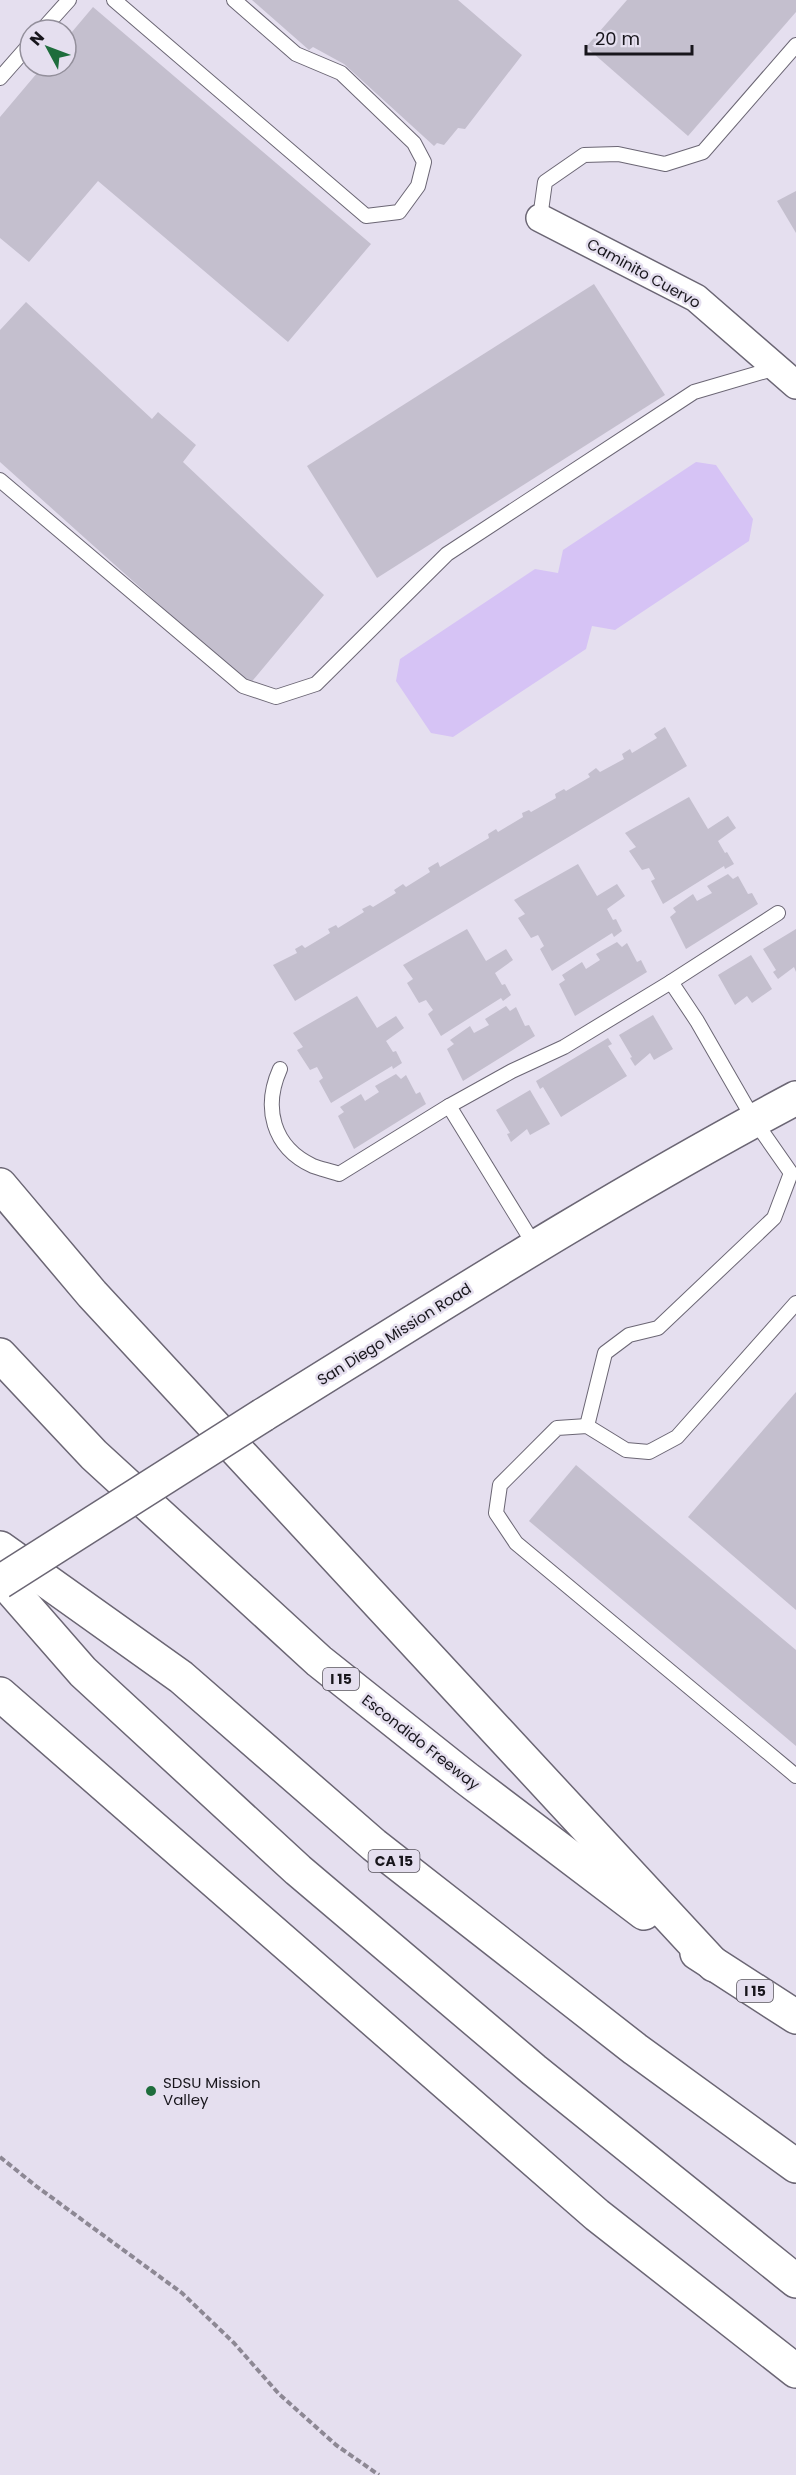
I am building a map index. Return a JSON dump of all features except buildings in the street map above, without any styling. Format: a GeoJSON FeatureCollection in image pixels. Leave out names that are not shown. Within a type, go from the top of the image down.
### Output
{"type":"FeatureCollection","features":[{"type":"Feature","properties":{"kind":"main road","name":"San Diego Mission Road"},"geometry":{"type":"LineString","coordinates":[[0,1580],[535,1246],[717,1140],[796,1098]]}},
{"type":"Feature","properties":{"kind":"main road"},"geometry":{"type":"LineString","coordinates":[[0,1185],[92,1294],[714,1965]]}},
{"type":"Feature","properties":{"kind":"main road","name":"Escondido Freeway"},"geometry":{"type":"LineString","coordinates":[[0,1355],[94,1455],[319,1661],[466,1778],[714,1965],[796,2017]]}},
{"type":"Feature","properties":{"kind":"main road","name":"CA 15"},"geometry":{"type":"LineString","coordinates":[[0,1548],[181,1677],[374,1845],[635,2049],[796,2166]]}},
{"type":"Feature","properties":{"kind":"main road"},"geometry":{"type":"LineString","coordinates":[[0,1580],[83,1672],[298,1870],[534,2070],[789,2277]]}},
{"type":"Feature","properties":{"kind":"main road"},"geometry":{"type":"LineString","coordinates":[[0,1694],[597,2215],[796,2371]]}},
{"type":"Feature","properties":{"kind":"street","name":"Caminito Cuervo"},"geometry":{"type":"LineString","coordinates":[[540,218],[696,298],[791,380]]}},
{"type":"Feature","properties":{"kind":"lane"},"geometry":{"type":"LineString","coordinates":[[53,18],[69,0]]}},
{"type":"Feature","properties":{"kind":"lane"},"geometry":{"type":"LineString","coordinates":[[114,0],[366,216],[399,212],[418,186],[424,162],[414,143],[341,73],[296,54],[234,0]]}},
{"type":"Feature","properties":{"kind":"lane"},"geometry":{"type":"LineString","coordinates":[[540,218],[545,182],[584,155],[618,154],[665,165],[703,152],[796,45]]}},
{"type":"Feature","properties":{"kind":"lane"},"geometry":{"type":"LineString","coordinates":[[0,78],[18,58]]}},
{"type":"Feature","properties":{"kind":"lane"},"geometry":{"type":"LineString","coordinates":[[0,480],[243,686],[276,697],[316,684],[447,554],[694,392],[791,380]]}},
{"type":"Feature","properties":{"kind":"lane"},"geometry":{"type":"LineString","coordinates":[[280,1068],[273,1085],[272,1124],[287,1149],[312,1166],[339,1174],[449,1106],[512,1071],[564,1047],[672,982],[778,913]]}},
{"type":"Feature","properties":{"kind":"lane"},"geometry":{"type":"LineString","coordinates":[[587,1426],[605,1353],[628,1335],[658,1328],[774,1218],[790,1173],[754,1120],[697,1020],[672,982]]}},
{"type":"Feature","properties":{"kind":"lane"},"geometry":{"type":"LineString","coordinates":[[449,1106],[535,1246]]}},
{"type":"Feature","properties":{"kind":"lane"},"geometry":{"type":"LineString","coordinates":[[796,1303],[677,1437],[650,1452],[626,1450],[587,1426],[557,1428],[500,1485],[496,1513],[516,1543],[796,1776]]}},
{"type":"Feature","properties":{"kind":"path"},"geometry":{"type":"LineString","coordinates":[[0,2157],[182,2293],[234,2343],[279,2394],[336,2445],[379,2475]]}},
{"type":"Feature","properties":{"kind":"shaded area"},"geometry":{"type":"Polygon","coordinates":[[[696,462],[716,465],[753,519],[749,541],[615,630],[592,626],[586,649],[453,737],[431,733],[396,681],[400,659],[535,569],[558,573],[563,550],[696,462]]]}},
{"type":"Feature","properties":{"kind":"place","name":"SDSU Mission Valley"},"geometry":{"type":"Point","coordinates":[151,2091]}}]}
